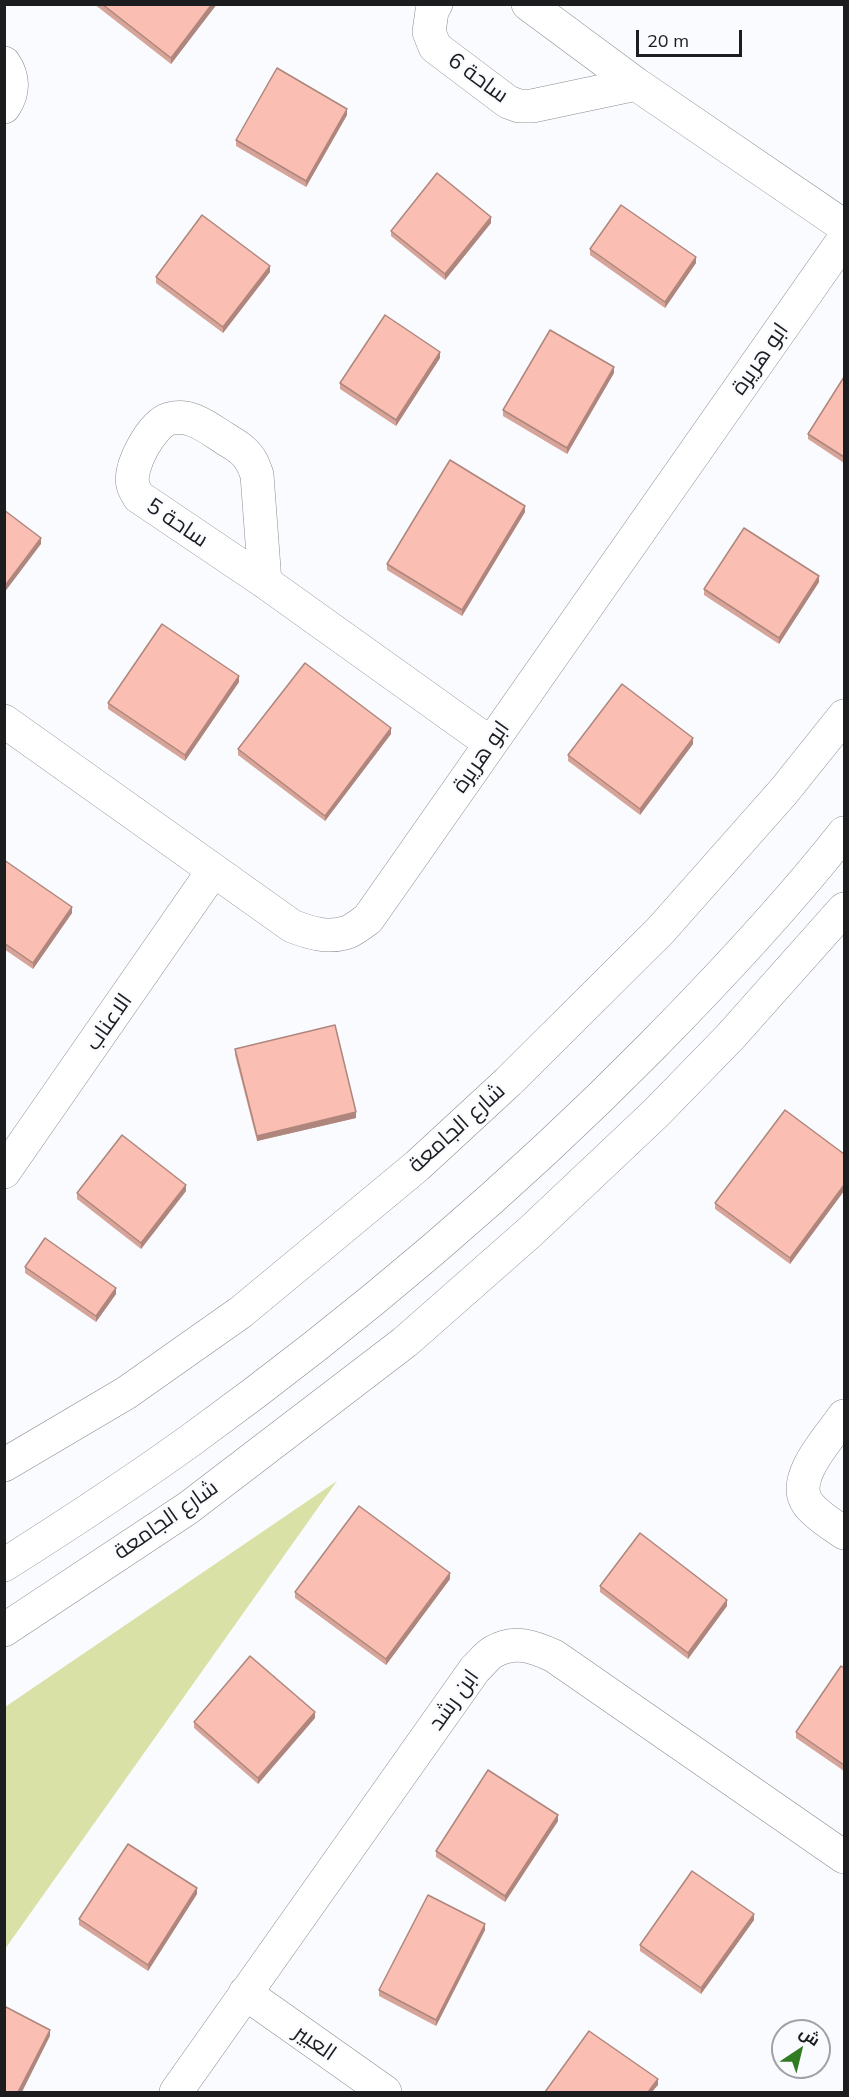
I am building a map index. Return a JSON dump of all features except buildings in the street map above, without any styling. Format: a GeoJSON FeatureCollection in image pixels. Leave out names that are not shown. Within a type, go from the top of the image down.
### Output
{"type":"FeatureCollection","features":[{"type":"Feature","properties":{"kind":"main road","name":"ساحة 6"},"geometry":{"type":"LineString","coordinates":[[436,4],[432,11],[429,32],[435,47],[508,102],[519,106],[532,105],[636,84]]}},
{"type":"Feature","properties":{"kind":"main road"},"geometry":{"type":"LineString","coordinates":[[528,4],[636,84],[844,226]]}},
{"type":"Feature","properties":{"kind":"main road"},"geometry":{"type":"LineString","coordinates":[[4,63],[11,73],[12,86],[9,100],[4,107]]}},
{"type":"Feature","properties":{"kind":"main road","name":"ابو هريرة"},"geometry":{"type":"LineString","coordinates":[[4,721],[292,926],[311,934],[328,935],[348,932],[368,919],[844,239]]}},
{"type":"Feature","properties":{"kind":"main road","name":"ساحة 5"},"geometry":{"type":"LineString","coordinates":[[265,582],[257,475],[252,463],[243,451],[198,421],[182,418],[161,422],[140,451],[133,470],[133,485],[139,497],[265,582],[490,743]]}},
{"type":"Feature","properties":{"kind":"main road","name":"شارع الجامعة"},"geometry":{"type":"LineString","coordinates":[[4,1465],[126,1393],[241,1312],[417,1166],[524,1067],[660,931],[784,791],[844,716]]}},
{"type":"Feature","properties":{"kind":"main road"},"geometry":{"type":"LineString","coordinates":[[4,1565],[86,1513],[209,1426],[391,1285],[461,1226],[604,1095],[693,1005],[793,896],[844,833]]}},
{"type":"Feature","properties":{"kind":"main road","name":"الاعناب"},"geometry":{"type":"LineString","coordinates":[[4,1172],[213,871]]}},
{"type":"Feature","properties":{"kind":"main road","name":"شارع الجامعة"},"geometry":{"type":"LineString","coordinates":[[4,1630],[188,1508],[405,1342],[530,1232],[656,1113],[730,1036],[844,909]]}},
{"type":"Feature","properties":{"kind":"main road"},"geometry":{"type":"LineString","coordinates":[[844,1416],[805,1475],[802,1490],[808,1504],[844,1533]]}},
{"type":"Feature","properties":{"kind":"main road","name":"ابن رشد"},"geometry":{"type":"LineString","coordinates":[[176,2092],[475,1669],[492,1652],[510,1646],[530,1645],[554,1656],[844,1857]]}},
{"type":"Feature","properties":{"kind":"main road","name":"العبير"},"geometry":{"type":"LineString","coordinates":[[245,1994],[385,2092]]}},
{"type":"Feature","properties":{"kind":"green space"},"geometry":{"type":"Polygon","coordinates":[[[337,1481],[5,1949],[5,1707],[337,1481]]]}}]}
